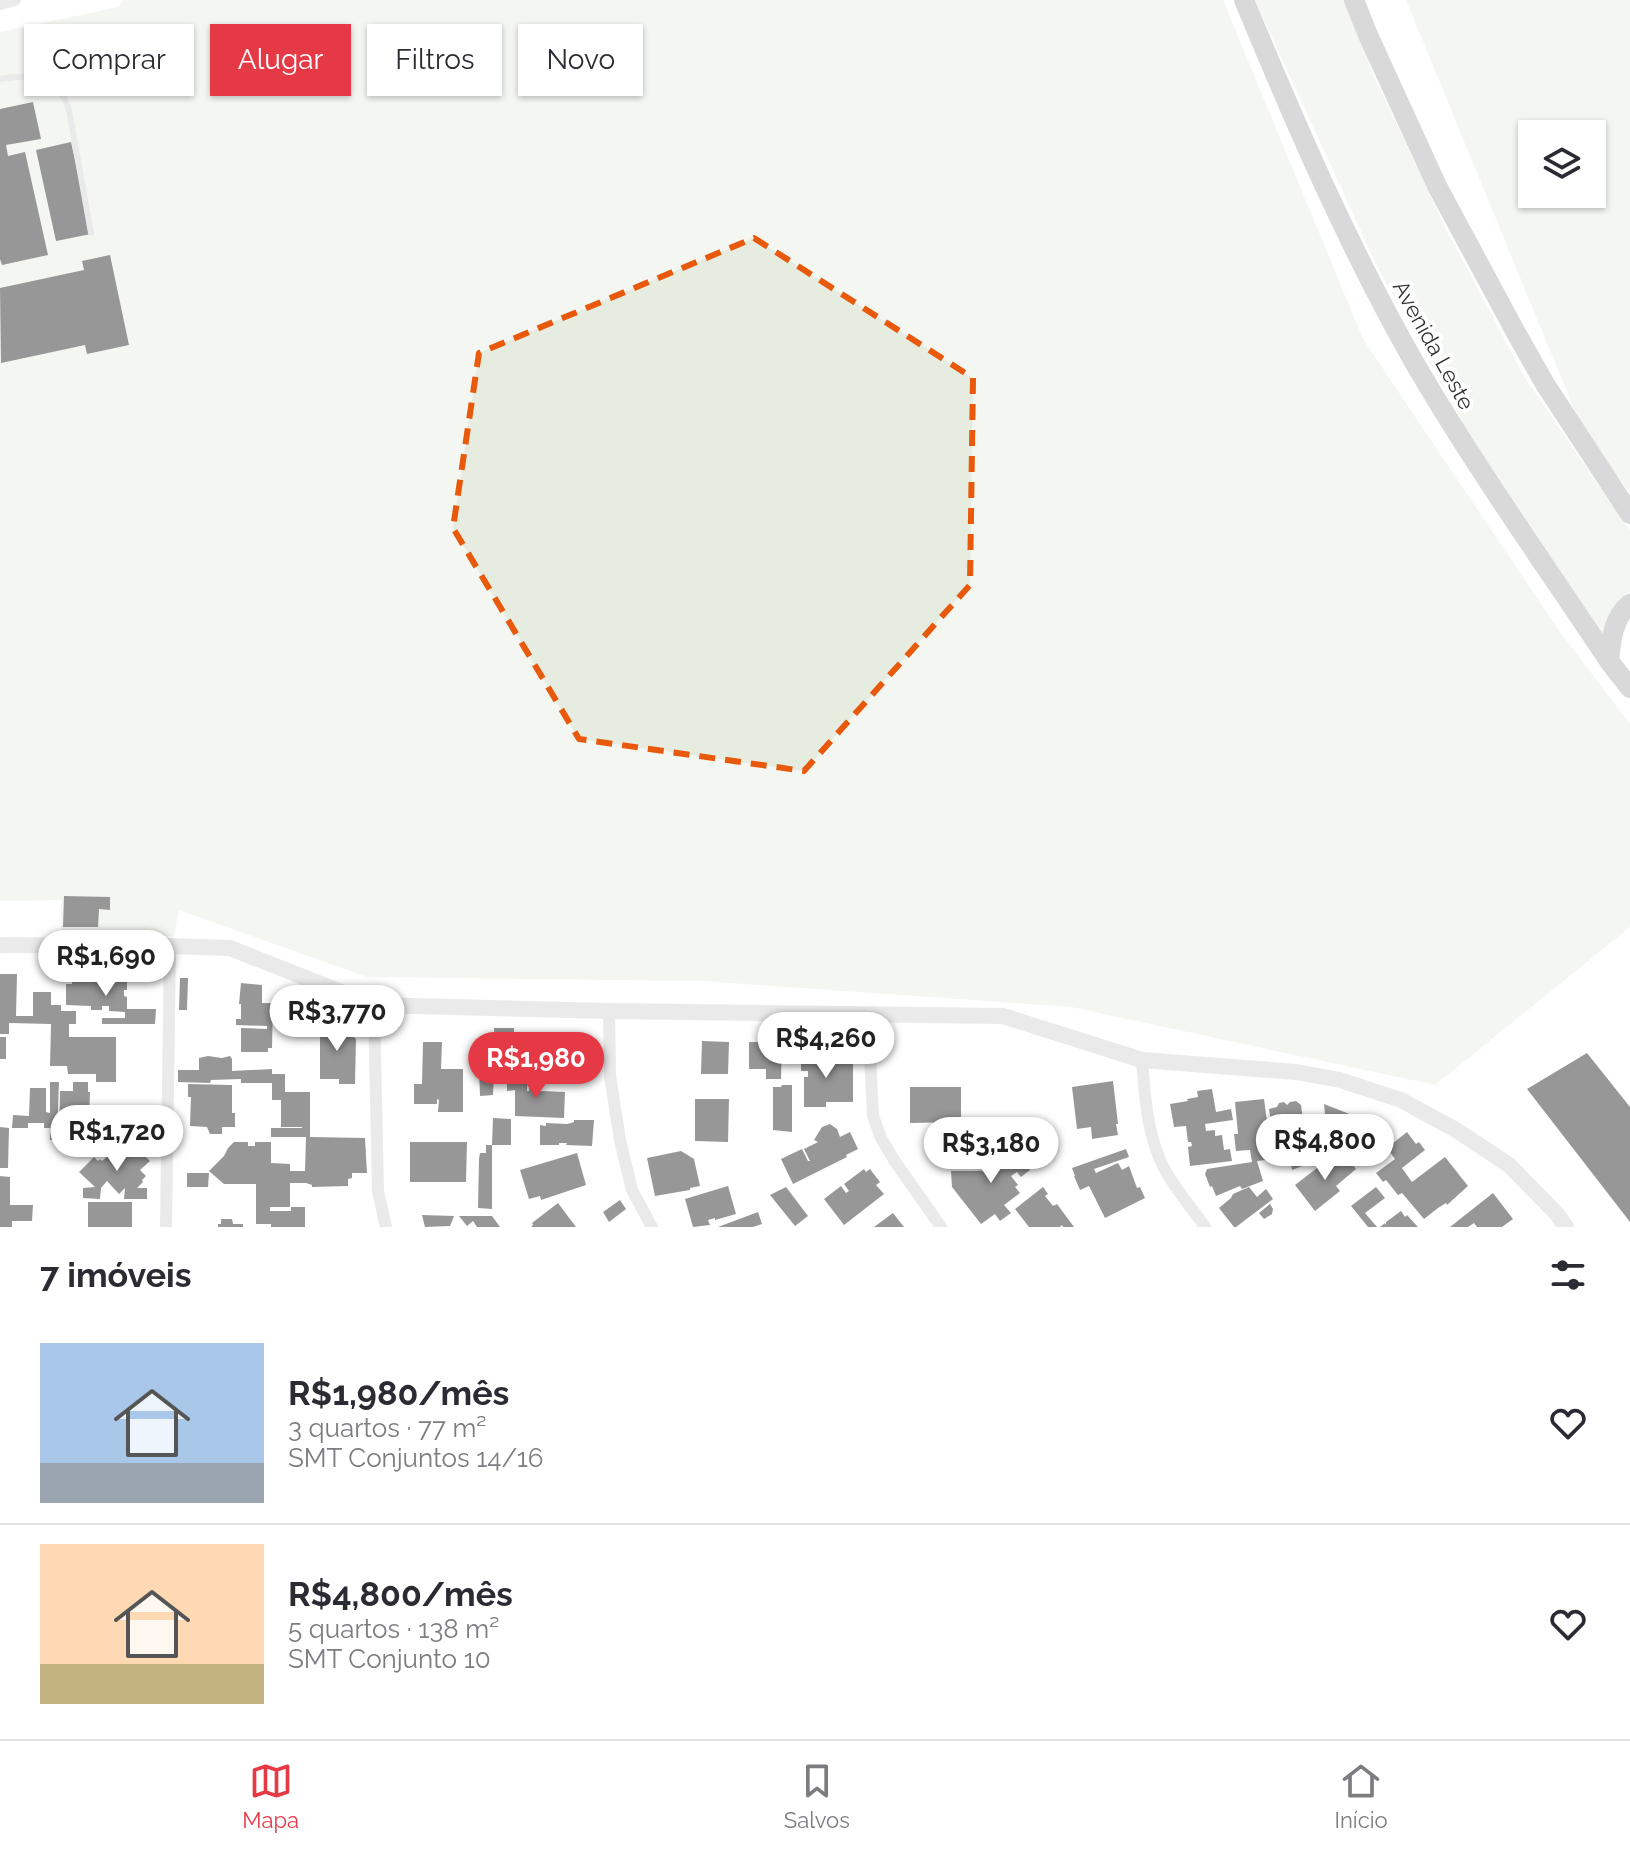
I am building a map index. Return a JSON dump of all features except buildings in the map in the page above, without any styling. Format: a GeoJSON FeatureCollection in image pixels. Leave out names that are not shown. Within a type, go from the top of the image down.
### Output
{"type":"FeatureCollection","features":[{"type":"Feature","properties":{"kind":"main road","name":"Avenida Leste"},"geometry":{"type":"LineString","coordinates":[[1244,0],[1325,190],[1413,360],[1462,442],[1630,688]]}},
{"type":"Feature","properties":{"kind":"main road"},"geometry":{"type":"LineString","coordinates":[[1354,0],[1437,186],[1486,278],[1545,384],[1630,514]]}},
{"type":"Feature","properties":{"kind":"main road"},"geometry":{"type":"LineString","coordinates":[[1609,661],[1616,622],[1625,606],[1630,604]]}},
{"type":"Feature","properties":{"kind":"street"},"geometry":{"type":"LineString","coordinates":[[0,4],[15,0]]}},
{"type":"Feature","properties":{"kind":"street"},"geometry":{"type":"LineString","coordinates":[[0,945],[230,948],[374,1005],[1003,1016],[1142,1060],[1296,1072],[1340,1080],[1401,1100],[1456,1130],[1509,1165],[1566,1227]]}},
{"type":"Feature","properties":{"kind":"street"},"geometry":{"type":"LineString","coordinates":[[166,1227],[170,946]]}},
{"type":"Feature","properties":{"kind":"street"},"geometry":{"type":"LineString","coordinates":[[374,1005],[378,1192],[386,1227]]}},
{"type":"Feature","properties":{"kind":"street"},"geometry":{"type":"LineString","coordinates":[[609,1011],[610,1076],[620,1140],[632,1190],[652,1227]]}},
{"type":"Feature","properties":{"kind":"street"},"geometry":{"type":"LineString","coordinates":[[868,1014],[873,1116],[894,1160],[941,1227]]}},
{"type":"Feature","properties":{"kind":"street"},"geometry":{"type":"LineString","coordinates":[[1142,1060],[1147,1115],[1154,1143],[1166,1170],[1205,1227]]}},
{"type":"Feature","properties":{"kind":"lane"},"geometry":{"type":"LineString","coordinates":[[0,79],[27,75],[38,77],[61,92],[69,110],[91,233]]}},
{"type":"Feature","properties":{"kind":"highlighted area"},"geometry":{"type":"Polygon","coordinates":[[[754,238],[973,378],[970,585],[804,771],[579,739],[453,528],[479,353],[754,238]]]}},
{"type":"Feature","properties":{"kind":"shaded area"},"geometry":{"type":"Polygon","coordinates":[[[124,0],[1223,0],[1363,339],[1557,628],[1630,724],[1630,927],[1435,1085],[1071,1007],[701,981],[367,977],[179,910],[174,936],[61,934],[61,900],[0,901],[0,32],[24,27],[24,96],[194,96],[194,24],[38,24],[118,7],[124,0]]]}},
{"type":"Feature","properties":{"kind":"shaded area"},"geometry":{"type":"Polygon","coordinates":[[[1255,0],[1349,0],[1372,72],[1445,227],[1525,378],[1630,531],[1630,603],[1603,643],[1472,440],[1377,266],[1255,0]]]}},
{"type":"Feature","properties":{"kind":"shaded area"},"geometry":{"type":"Polygon","coordinates":[[[1406,0],[1630,0],[1630,492],[1586,438],[1406,0]]]}}]}
